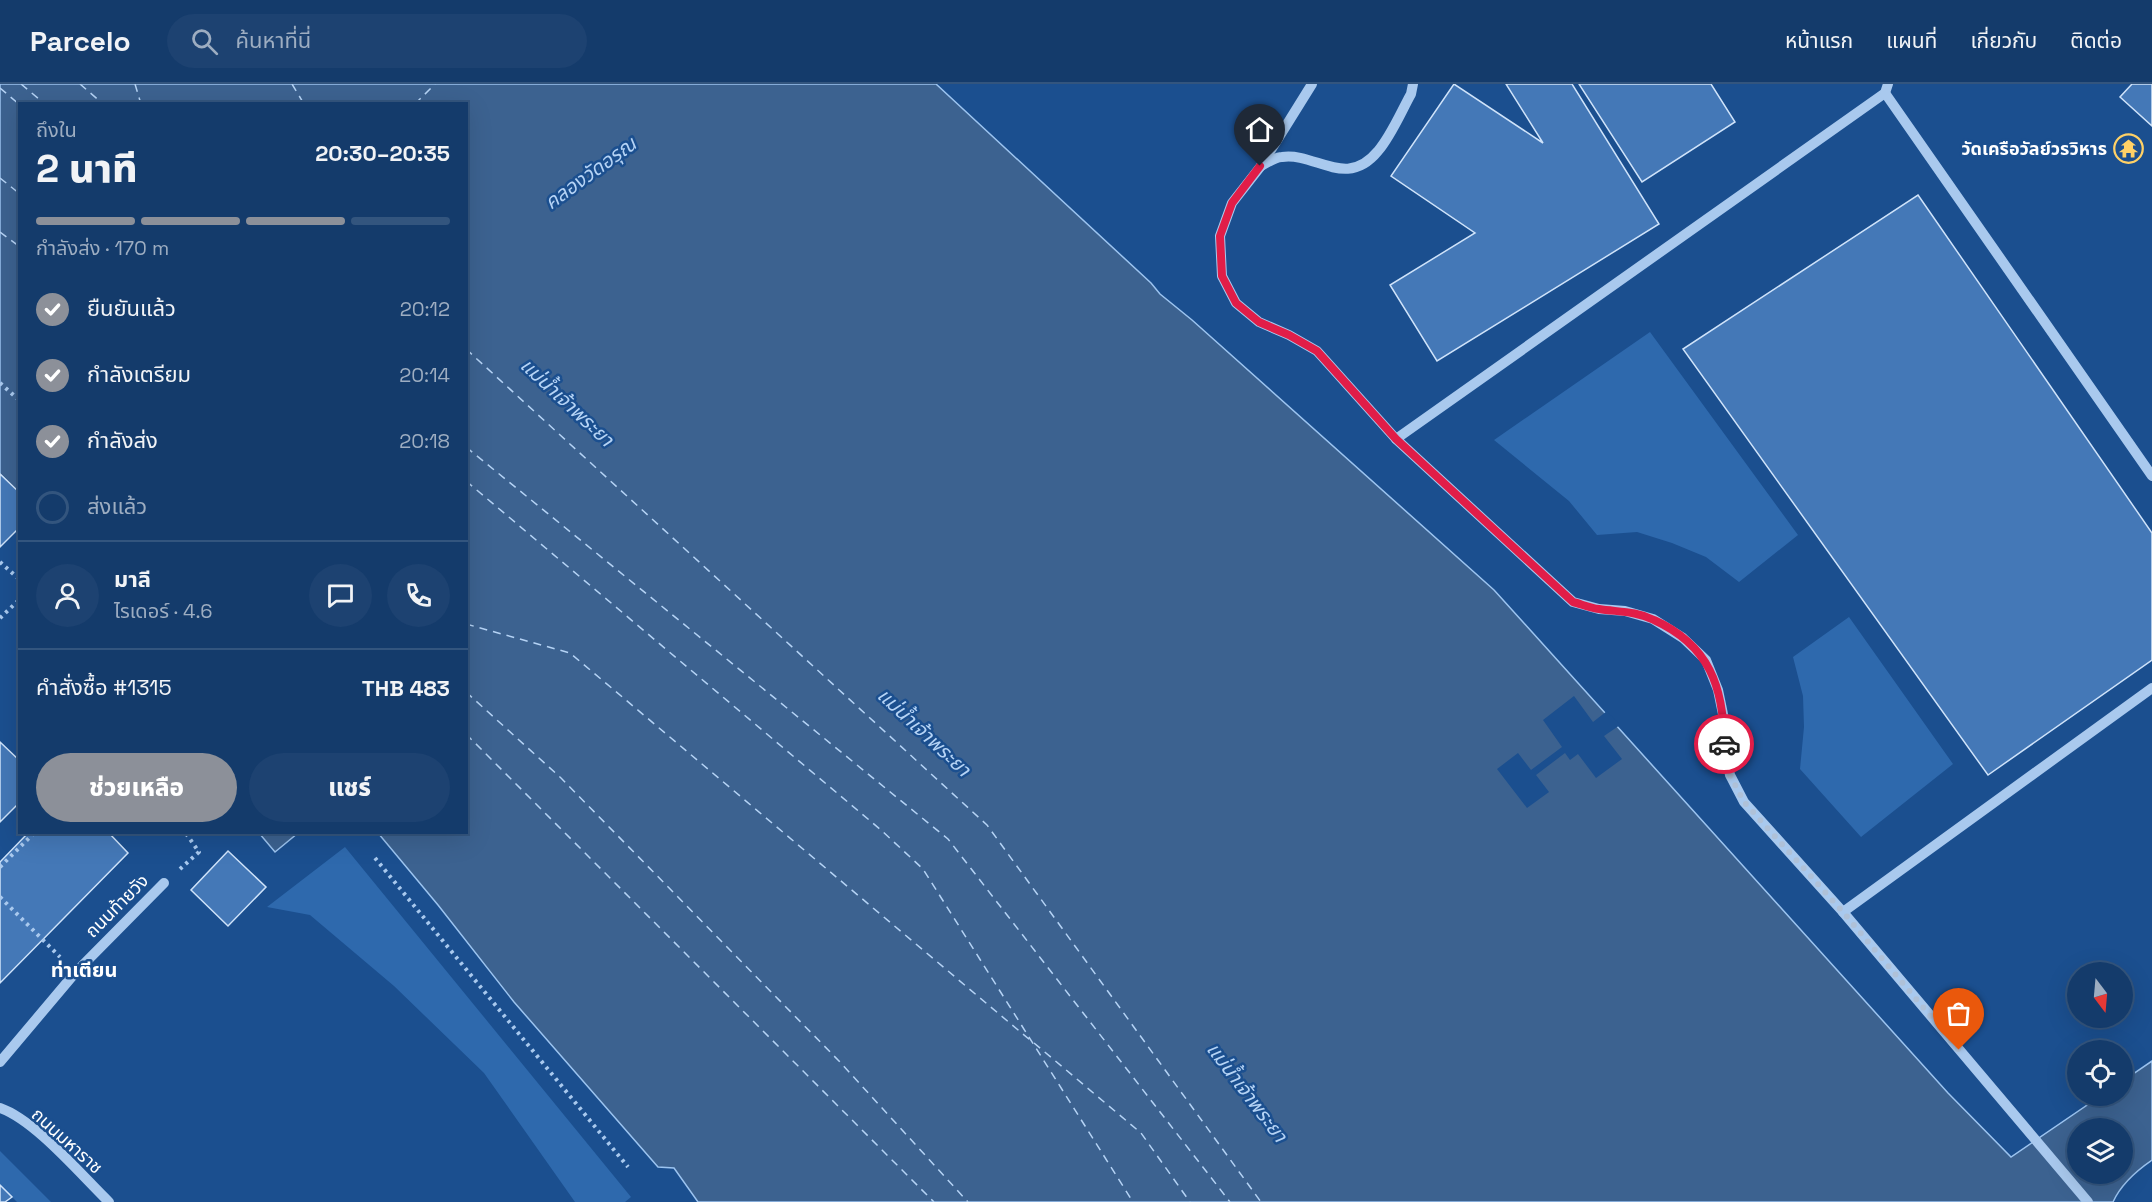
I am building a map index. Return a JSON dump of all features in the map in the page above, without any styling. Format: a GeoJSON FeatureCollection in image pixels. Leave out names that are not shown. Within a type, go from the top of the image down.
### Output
{"type":"FeatureCollection","features":[{"type":"Feature","properties":{"kind":"street"},"geometry":{"type":"LineString","coordinates":[[1312,84],[1260,166],[1232,203],[1220,236],[1222,276],[1236,303],[1259,322],[1317,351],[1396,439],[1573,602],[1599,609],[1625,611],[1653,619],[1683,638],[1706,660],[1718,690],[1724,719],[1724,744],[1730,775],[1744,802],[1843,912],[2088,1202]]}},
{"type":"Feature","properties":{"kind":"street"},"geometry":{"type":"LineString","coordinates":[[1260,166],[1281,156],[1342,169],[1361,165],[1378,151],[1412,94],[1413,84]]}},
{"type":"Feature","properties":{"kind":"street"},"geometry":{"type":"LineString","coordinates":[[1396,439],[1886,89],[2152,476]]}},
{"type":"Feature","properties":{"kind":"street"},"geometry":{"type":"LineString","coordinates":[[1843,912],[2152,688]]}},
{"type":"Feature","properties":{"kind":"street","name":"ถนนท้ายวัง"},"geometry":{"type":"LineString","coordinates":[[0,1062],[75,973],[164,883]]}},
{"type":"Feature","properties":{"kind":"street","name":"ถนนมหาราช"},"geometry":{"type":"LineString","coordinates":[[0,1108],[9,1111],[39,1133],[109,1202]]}},
{"type":"Feature","properties":{"kind":"path"},"geometry":{"type":"LineString","coordinates":[[0,385],[18,399]]}},
{"type":"Feature","properties":{"kind":"path"},"geometry":{"type":"LineString","coordinates":[[0,562],[18,578]]}},
{"type":"Feature","properties":{"kind":"path"},"geometry":{"type":"LineString","coordinates":[[0,618],[18,601]]}},
{"type":"Feature","properties":{"kind":"path"},"geometry":{"type":"LineString","coordinates":[[0,867],[33,834]]}},
{"type":"Feature","properties":{"kind":"path","name":"ถนนท้ายวัง"},"geometry":{"type":"LineString","coordinates":[[164,883],[200,852],[186,834]]}},
{"type":"Feature","properties":{"kind":"path"},"geometry":{"type":"LineString","coordinates":[[375,858],[628,1167]]}},
{"type":"Feature","properties":{"kind":"path"},"geometry":{"type":"LineString","coordinates":[[0,897],[43,940]]}},
{"type":"Feature","properties":{"kind":"shaded area"},"geometry":{"type":"Polygon","coordinates":[[[1650,332],[1798,535],[1739,582],[1706,557],[1672,543],[1637,532],[1597,535],[1569,501],[1494,440],[1650,332]]]}},
{"type":"Feature","properties":{"kind":"shaded area"},"geometry":{"type":"Polygon","coordinates":[[[1849,617],[1953,764],[1861,837],[1800,769],[1804,727],[1803,696],[1793,657],[1849,617]]]}},
{"type":"Feature","properties":{"kind":"shaded area"},"geometry":{"type":"Polygon","coordinates":[[[345,847],[631,1197],[625,1202],[575,1202],[484,1073],[394,986],[310,915],[267,907],[345,847]]]}},
{"type":"Feature","properties":{"kind":"shaded area"},"geometry":{"type":"Polygon","coordinates":[[[0,1151],[51,1202],[17,1202],[0,1185],[0,1151]]]}},
{"type":"Feature","properties":{"kind":"water"},"geometry":{"type":"Polygon","coordinates":[[[0,84],[936,84],[1151,283],[1160,294],[1494,590],[1948,1093],[2011,1157],[2067,1119],[2067,1184],[2125,1184],[2113,1202],[698,1202],[674,1168],[658,1167],[514,1002],[379,834],[468,834],[468,102],[18,102],[18,492],[0,474],[0,84]]]}},
{"type":"Feature","properties":{"kind":"water"},"geometry":{"type":"Polygon","coordinates":[[[260,834],[297,834],[275,852],[260,834]]]}},
{"type":"Feature","properties":{"kind":"water"},"geometry":{"type":"Polygon","coordinates":[[[2152,1061],[2152,1160],[2133,1175],[2133,1118],[2068,1118],[2086,1106],[2133,1106],[2133,1074],[2152,1061]]]}},
{"type":"Feature","properties":{"kind":"pier"},"geometry":{"type":"Polygon","coordinates":[[[1574,696],[1593,722],[1607,711],[1620,725],[1604,736],[1622,759],[1596,778],[1578,754],[1570,760],[1565,753],[1536,775],[1549,792],[1527,808],[1497,769],[1518,753],[1531,770],[1562,747],[1543,720],[1574,696]]]}},
{"type":"Feature","properties":{"kind":"building"},"geometry":{"type":"Polygon","coordinates":[[[1454,84],[1543,143],[1506,84],[1572,84],[1659,224],[1437,361],[1390,285],[1475,233],[1391,176],[1454,84]]]}},
{"type":"Feature","properties":{"kind":"building"},"geometry":{"type":"Polygon","coordinates":[[[1579,84],[1711,84],[1735,122],[1642,182],[1579,84]]]}},
{"type":"Feature","properties":{"kind":"building"},"geometry":{"type":"Polygon","coordinates":[[[2132,84],[2152,84],[2152,126],[2120,97],[2132,84]]]}},
{"type":"Feature","properties":{"kind":"building"},"geometry":{"type":"Polygon","coordinates":[[[1918,195],[2152,533],[2152,660],[1988,775],[1683,349],[1918,195]]]}},
{"type":"Feature","properties":{"kind":"building"},"geometry":{"type":"Polygon","coordinates":[[[0,474],[18,491],[18,529],[0,547],[0,474]]]}},
{"type":"Feature","properties":{"kind":"building"},"geometry":{"type":"Polygon","coordinates":[[[0,742],[18,759],[18,804],[0,822],[0,742]]]}},
{"type":"Feature","properties":{"kind":"building"},"geometry":{"type":"Polygon","coordinates":[[[27,834],[110,834],[128,853],[0,983],[0,862],[27,834]]]}},
{"type":"Feature","properties":{"kind":"building"},"geometry":{"type":"Polygon","coordinates":[[[228,851],[266,887],[228,926],[191,890],[228,851]]]}},
{"type":"Feature","properties":{"kind":"building"},"geometry":{"type":"Polygon","coordinates":[[[0,1185],[12,1197],[5,1202],[0,1202],[0,1185]]]}},
{"type":"Feature","properties":{"kind":"ferry route"},"geometry":{"type":"LineString","coordinates":[[21,84],[43,102]]}},
{"type":"Feature","properties":{"kind":"ferry route"},"geometry":{"type":"LineString","coordinates":[[80,84],[101,102]]}},
{"type":"Feature","properties":{"kind":"ferry route"},"geometry":{"type":"LineString","coordinates":[[135,84],[140,102]]}},
{"type":"Feature","properties":{"kind":"ferry route"},"geometry":{"type":"LineString","coordinates":[[292,84],[303,102]]}},
{"type":"Feature","properties":{"kind":"ferry route"},"geometry":{"type":"LineString","coordinates":[[417,102],[435,84]]}},
{"type":"Feature","properties":{"kind":"ferry route"},"geometry":{"type":"LineString","coordinates":[[0,88],[18,103]]}},
{"type":"Feature","properties":{"kind":"ferry route"},"geometry":{"type":"LineString","coordinates":[[0,178],[18,192]]}},
{"type":"Feature","properties":{"kind":"ferry route"},"geometry":{"type":"LineString","coordinates":[[0,232],[18,246]]}},
{"type":"Feature","properties":{"kind":"ferry route"},"geometry":{"type":"LineString","coordinates":[[468,351],[987,825],[1261,1202]]}},
{"type":"Feature","properties":{"kind":"ferry route"},"geometry":{"type":"LineString","coordinates":[[468,449],[948,839],[1230,1202]]}},
{"type":"Feature","properties":{"kind":"ferry route"},"geometry":{"type":"LineString","coordinates":[[468,483],[881,830],[923,869],[1133,1202]]}},
{"type":"Feature","properties":{"kind":"ferry route"},"geometry":{"type":"LineString","coordinates":[[468,625],[570,653],[1030,1040]]}},
{"type":"Feature","properties":{"kind":"ferry route"},"geometry":{"type":"LineString","coordinates":[[468,694],[561,778],[839,1061],[968,1202]]}},
{"type":"Feature","properties":{"kind":"ferry route"},"geometry":{"type":"LineString","coordinates":[[468,736],[934,1202]]}},
{"type":"Feature","properties":{"kind":"ferry route"},"geometry":{"type":"LineString","coordinates":[[1034,1043],[1141,1133],[1190,1202]]}},
{"type":"Feature","properties":{"kind":"way so far"},"geometry":{"type":"LineString","coordinates":[[1724,744],[1730,775],[1744,802],[1843,912],[1959,1050]]}},
{"type":"Feature","properties":{"kind":"place","name":"วัดเครือวัลย์วรวิหาร"},"geometry":{"type":"Point","coordinates":[2128,149]}},
{"type":"Feature","properties":{"kind":"district","name":"ท่าเตียน"},"geometry":{"type":"Point","coordinates":[84,970]}},
{"type":"Feature","properties":{"kind":"route"},"geometry":{"type":"LineString","coordinates":[[1260,166],[1232,203],[1220,236],[1222,276],[1236,303],[1259,322],[1317,351],[1396,439],[1573,602],[1599,609],[1625,611],[1653,619],[1683,638],[1706,660],[1718,690],[1724,719],[1724,744]]}},
{"type":"Feature","properties":{"kind":"water label","name":"คลองวัดอรุณ"},"geometry":{"type":"Point","coordinates":[590,173]}},
{"type":"Feature","properties":{"kind":"water label","name":"แม่น้ำเจ้าพระยา"},"geometry":{"type":"Point","coordinates":[567,402]}},
{"type":"Feature","properties":{"kind":"water label","name":"แม่น้ำเจ้าพระยา"},"geometry":{"type":"Point","coordinates":[924,732]}},
{"type":"Feature","properties":{"kind":"water label","name":"แม่น้ำเจ้าพระยา"},"geometry":{"type":"Point","coordinates":[1247,1092]}}]}
